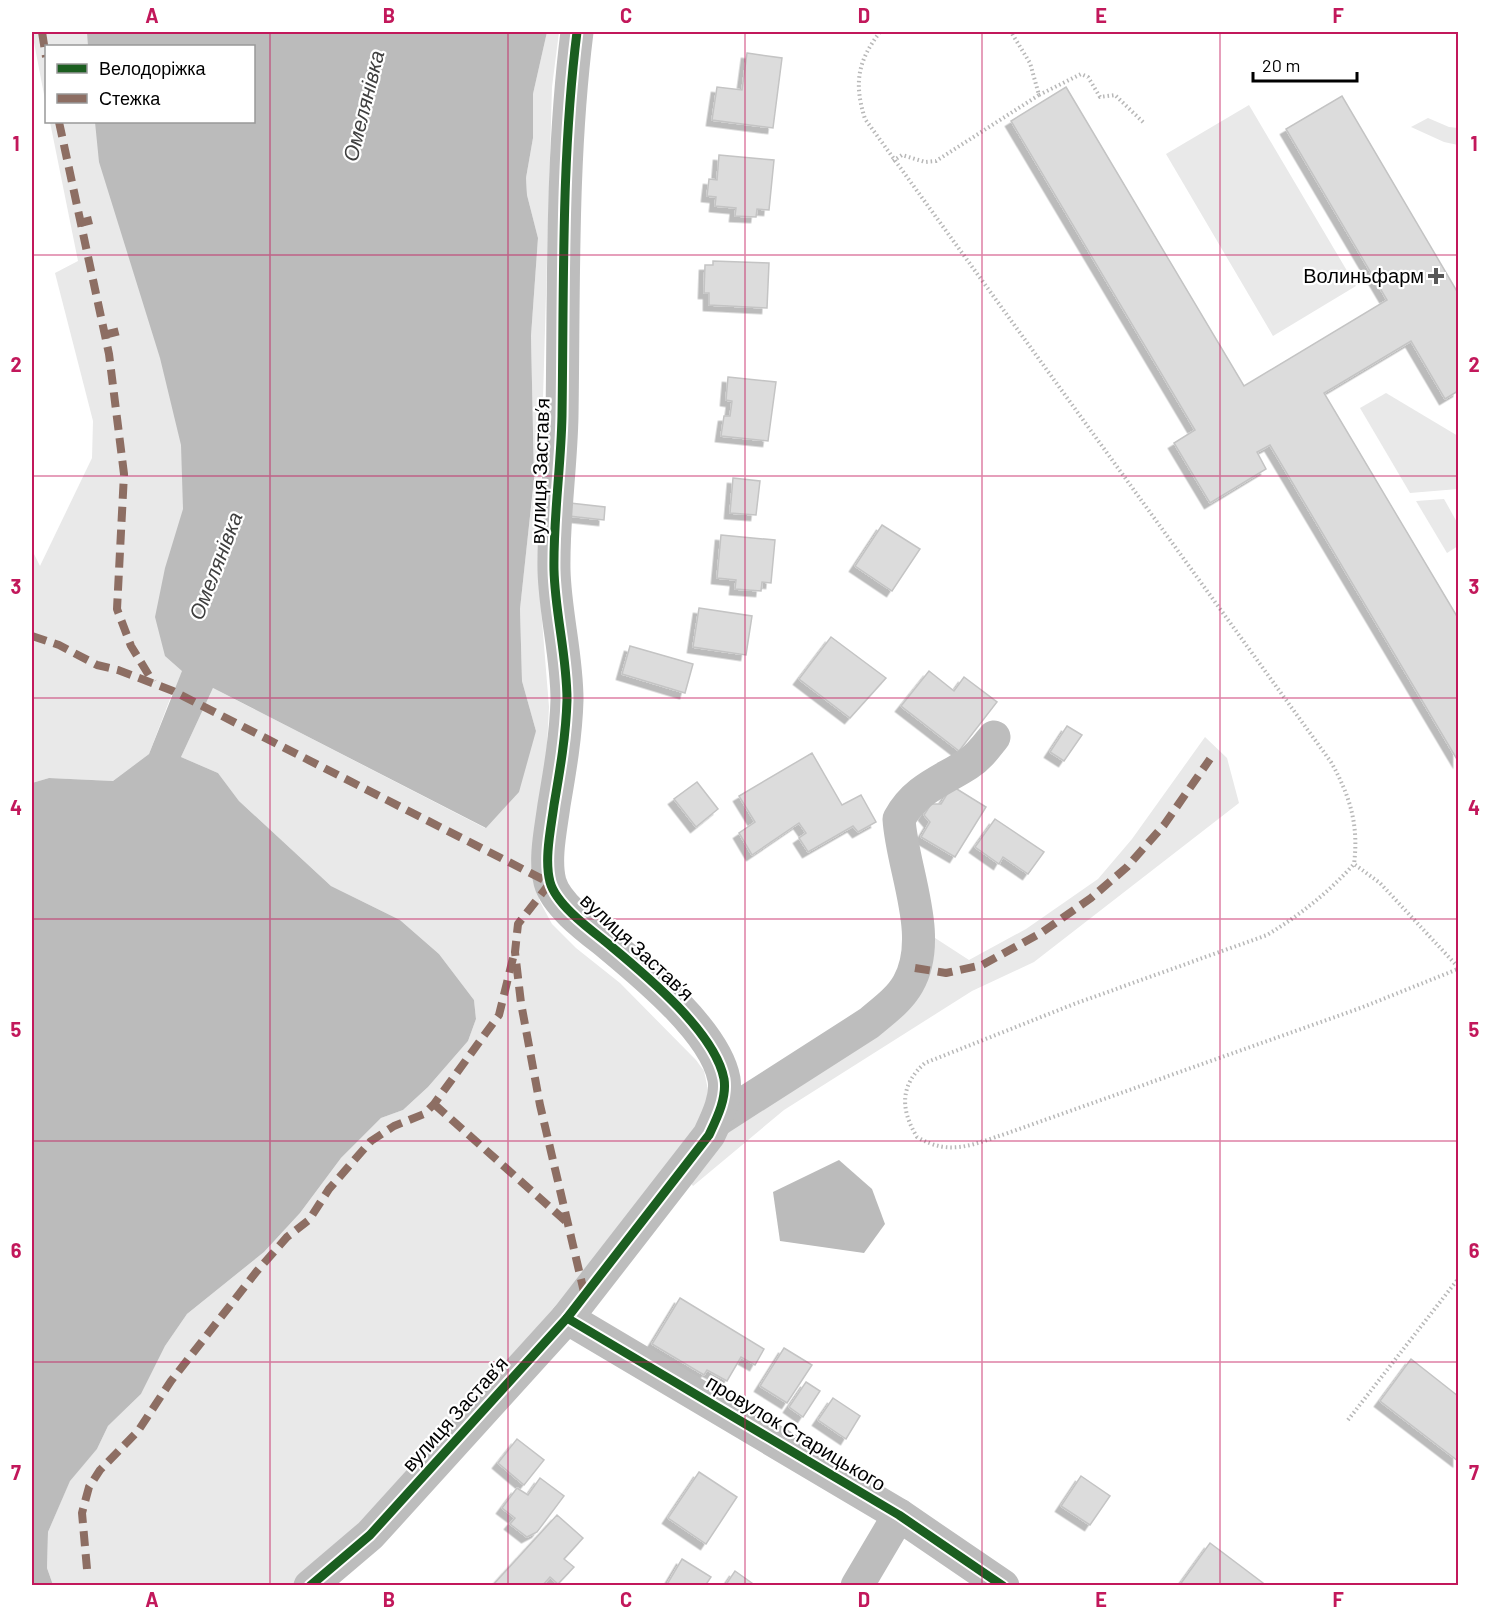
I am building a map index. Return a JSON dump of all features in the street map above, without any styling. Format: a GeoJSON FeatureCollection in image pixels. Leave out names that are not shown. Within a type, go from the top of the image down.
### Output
{"type":"FeatureCollection","features":[{"type":"Feature","properties":{"kind":"street","name":"вулиця Заставʼя"},"geometry":{"type":"LineString","coordinates":[[310,1586],[370,1535],[567,1318],[709,1135],[723,1101],[724,1082],[720,1064],[711,1047],[682,1011],[632,963],[567,908],[550,883],[550,832],[567,695],[554,570],[562,418],[563,253],[568,112],[577,32]]}},
{"type":"Feature","properties":{"kind":"street"},"geometry":{"type":"LineString","coordinates":[[716,1121],[869,1023],[892,1004],[908,985],[915,968],[918,939],[899,819],[915,796],[942,777],[968,765],[994,737]]}},
{"type":"Feature","properties":{"kind":"street","name":"провулок Старицького"},"geometry":{"type":"LineString","coordinates":[[567,1318],[899,1515],[1003,1586]]}},
{"type":"Feature","properties":{"kind":"street"},"geometry":{"type":"LineString","coordinates":[[857,1586],[899,1515]]}},
{"type":"Feature","properties":{"kind":"path"},"geometry":{"type":"LineString","coordinates":[[880,32],[870,45],[860,71],[857,93],[865,119],[893,161],[1331,762],[1346,788],[1355,816],[1357,843],[1354,864],[1312,904],[1267,935],[1074,1004],[926,1063],[913,1074],[906,1088],[903,1107],[909,1124],[917,1137],[927,1143],[943,1149],[959,1148],[1008,1133],[1363,1007],[1458,968],[1380,883],[1354,864]]}},
{"type":"Feature","properties":{"kind":"path"},"geometry":{"type":"LineString","coordinates":[[1011,32],[1030,63],[1039,95]]}},
{"type":"Feature","properties":{"kind":"path"},"geometry":{"type":"LineString","coordinates":[[893,161],[902,155],[925,162],[936,161],[1039,95],[1081,74],[1088,77],[1100,97],[1115,95],[1145,124]]}},
{"type":"Feature","properties":{"kind":"path"},"geometry":{"type":"LineString","coordinates":[[1348,1420],[1458,1278]]}},
{"type":"Feature","properties":{"kind":"shaded area"},"geometry":{"type":"Polygon","coordinates":[[[32,32],[100,32],[101,45],[45,45],[45,100],[32,32]]]}},
{"type":"Feature","properties":{"kind":"shaded area"},"geometry":{"type":"Polygon","coordinates":[[[547,32],[559,32],[552,87],[538,571],[549,707],[539,900],[552,924],[576,948],[620,983],[696,1060],[704,1071],[709,1103],[703,1121],[554,1321],[300,1585],[53,1585],[47,1568],[48,1532],[70,1480],[97,1449],[108,1426],[141,1394],[165,1346],[187,1314],[264,1252],[300,1213],[341,1158],[381,1118],[403,1110],[428,1087],[468,1041],[476,1019],[474,1000],[439,954],[400,920],[331,886],[239,801],[218,773],[181,757],[213,688],[485,828],[536,731],[522,681],[520,609],[534,479],[531,336],[538,238],[527,195],[526,178],[533,138],[533,94],[547,32]]]}},
{"type":"Feature","properties":{"kind":"shaded area"},"geometry":{"type":"Polygon","coordinates":[[[1249,105],[1356,286],[1273,336],[1166,154],[1249,105]]]}},
{"type":"Feature","properties":{"kind":"shaded area"},"geometry":{"type":"Polygon","coordinates":[[[1428,118],[1449,127],[1458,128],[1458,145],[1444,142],[1411,127],[1428,118]]]}},
{"type":"Feature","properties":{"kind":"shaded area"},"geometry":{"type":"Polygon","coordinates":[[[50,123],[109,123],[189,387],[191,670],[173,691],[149,754],[113,781],[49,778],[32,783],[32,550],[40,566],[92,458],[93,421],[55,273],[78,261],[50,123]]]}},
{"type":"Feature","properties":{"kind":"shaded area"},"geometry":{"type":"Polygon","coordinates":[[[1386,393],[1458,436],[1458,489],[1410,493],[1360,408],[1386,393]]]}},
{"type":"Feature","properties":{"kind":"shaded area"},"geometry":{"type":"Polygon","coordinates":[[[1444,499],[1458,524],[1458,546],[1447,553],[1416,501],[1444,499]]]}},
{"type":"Feature","properties":{"kind":"shaded area"},"geometry":{"type":"Polygon","coordinates":[[[1205,737],[1227,758],[1239,803],[1034,962],[972,991],[784,1110],[693,1186],[685,1175],[720,1129],[879,1026],[932,936],[969,960],[1026,929],[1098,879],[1132,839],[1205,737]]]}},
{"type":"Feature","properties":{"kind":"water","name":"Омелянівка"},"geometry":{"type":"Polygon","coordinates":[[[87,32],[547,32],[533,94],[533,138],[526,178],[527,195],[538,238],[531,336],[534,479],[520,609],[522,681],[536,731],[519,792],[486,828],[213,688],[181,757],[218,773],[239,801],[331,886],[400,920],[439,954],[474,1000],[476,1019],[468,1041],[428,1087],[403,1110],[381,1118],[341,1158],[300,1213],[264,1252],[187,1314],[165,1346],[141,1394],[108,1426],[97,1449],[70,1481],[48,1532],[47,1568],[53,1585],[32,1586],[32,783],[49,778],[113,781],[149,754],[182,671],[165,656],[155,617],[165,568],[183,509],[181,445],[160,358],[99,162],[95,123],[255,123],[255,45],[88,45],[87,32]]]}},
{"type":"Feature","properties":{"kind":"water"},"geometry":{"type":"Polygon","coordinates":[[[839,1160],[872,1189],[885,1224],[864,1253],[780,1241],[773,1192],[839,1160]]]}},
{"type":"Feature","properties":{"kind":"building"},"geometry":{"type":"Polygon","coordinates":[[[747,53],[782,58],[773,128],[712,120],[717,87],[742,90],[747,53]]]}},
{"type":"Feature","properties":{"kind":"building"},"geometry":{"type":"Polygon","coordinates":[[[1066,87],[1244,386],[1387,300],[1286,129],[1342,96],[1458,293],[1458,391],[1445,399],[1411,341],[1324,393],[1458,618],[1458,761],[1270,445],[1257,452],[1266,469],[1210,503],[1174,443],[1195,430],[1011,121],[1066,87]]]}},
{"type":"Feature","properties":{"kind":"building"},"geometry":{"type":"Polygon","coordinates":[[[719,155],[774,160],[769,210],[757,209],[756,217],[735,216],[736,208],[715,206],[716,197],[707,196],[709,179],[717,180],[719,155]]]}},
{"type":"Feature","properties":{"kind":"building"},"geometry":{"type":"Polygon","coordinates":[[[713,261],[769,263],[767,308],[709,305],[709,293],[704,293],[705,265],[713,265],[713,261]]]}},
{"type":"Feature","properties":{"kind":"building"},"geometry":{"type":"Polygon","coordinates":[[[728,377],[776,382],[768,441],[721,436],[724,416],[730,416],[732,401],[726,400],[728,377]]]}},
{"type":"Feature","properties":{"kind":"building"},"geometry":{"type":"Polygon","coordinates":[[[733,478],[760,481],[756,515],[730,513],[733,478]]]}},
{"type":"Feature","properties":{"kind":"building"},"geometry":{"type":"Polygon","coordinates":[[[570,503],[605,507],[604,520],[569,516],[570,503]]]}},
{"type":"Feature","properties":{"kind":"building"},"geometry":{"type":"Polygon","coordinates":[[[882,525],[920,549],[892,591],[855,566],[882,525]]]}},
{"type":"Feature","properties":{"kind":"building"},"geometry":{"type":"Polygon","coordinates":[[[721,535],[775,540],[771,583],[762,582],[761,591],[735,589],[736,580],[717,578],[721,535]]]}},
{"type":"Feature","properties":{"kind":"building"},"geometry":{"type":"Polygon","coordinates":[[[699,608],[752,616],[746,655],[693,647],[699,608]]]}},
{"type":"Feature","properties":{"kind":"building"},"geometry":{"type":"Polygon","coordinates":[[[831,637],[886,678],[850,718],[799,679],[831,637]]]}},
{"type":"Feature","properties":{"kind":"building"},"geometry":{"type":"Polygon","coordinates":[[[630,646],[693,664],[685,693],[622,674],[630,646]]]}},
{"type":"Feature","properties":{"kind":"building"},"geometry":{"type":"Polygon","coordinates":[[[929,671],[954,691],[964,677],[997,702],[959,751],[901,706],[929,671]]]}},
{"type":"Feature","properties":{"kind":"building"},"geometry":{"type":"Polygon","coordinates":[[[1067,726],[1082,735],[1064,761],[1050,752],[1067,726]]]}},
{"type":"Feature","properties":{"kind":"building"},"geometry":{"type":"Polygon","coordinates":[[[812,753],[842,805],[861,795],[876,822],[858,832],[853,826],[808,852],[799,838],[806,833],[799,823],[752,855],[739,833],[755,822],[739,796],[812,753]]]}},
{"type":"Feature","properties":{"kind":"building"},"geometry":{"type":"Polygon","coordinates":[[[697,782],[718,809],[696,827],[674,799],[697,782]]]}},
{"type":"Feature","properties":{"kind":"building"},"geometry":{"type":"Polygon","coordinates":[[[952,786],[986,807],[955,857],[921,837],[930,822],[924,815],[931,804],[941,804],[952,786]]]}},
{"type":"Feature","properties":{"kind":"building"},"geometry":{"type":"Polygon","coordinates":[[[995,819],[1044,852],[1028,874],[1003,857],[999,864],[975,847],[995,819]]]}},
{"type":"Feature","properties":{"kind":"building"},"geometry":{"type":"Polygon","coordinates":[[[680,1298],[764,1349],[755,1365],[741,1357],[727,1381],[707,1370],[704,1375],[652,1344],[680,1298]]]}},
{"type":"Feature","properties":{"kind":"building"},"geometry":{"type":"Polygon","coordinates":[[[784,1348],[812,1365],[787,1403],[760,1386],[784,1348]]]}},
{"type":"Feature","properties":{"kind":"building"},"geometry":{"type":"Polygon","coordinates":[[[1411,1359],[1458,1396],[1458,1461],[1380,1401],[1411,1359]]]}},
{"type":"Feature","properties":{"kind":"building"},"geometry":{"type":"Polygon","coordinates":[[[806,1382],[820,1391],[803,1417],[789,1407],[806,1382]]]}},
{"type":"Feature","properties":{"kind":"building"},"geometry":{"type":"Polygon","coordinates":[[[833,1398],[860,1416],[846,1439],[818,1420],[833,1398]]]}},
{"type":"Feature","properties":{"kind":"building"},"geometry":{"type":"Polygon","coordinates":[[[517,1439],[544,1460],[524,1485],[498,1463],[517,1439]]]}},
{"type":"Feature","properties":{"kind":"building"},"geometry":{"type":"Polygon","coordinates":[[[699,1472],[737,1497],[706,1544],[668,1518],[699,1472]]]}},
{"type":"Feature","properties":{"kind":"building"},"geometry":{"type":"Polygon","coordinates":[[[1081,1476],[1110,1496],[1090,1525],[1061,1506],[1081,1476]]]}},
{"type":"Feature","properties":{"kind":"building"},"geometry":{"type":"Polygon","coordinates":[[[540,1478],[564,1496],[537,1532],[527,1537],[510,1524],[515,1518],[502,1508],[517,1488],[528,1495],[540,1478]]]}},
{"type":"Feature","properties":{"kind":"building"},"geometry":{"type":"Polygon","coordinates":[[[557,1515],[583,1538],[564,1559],[574,1567],[558,1584],[550,1577],[542,1586],[492,1586],[557,1515]]]}},
{"type":"Feature","properties":{"kind":"building"},"geometry":{"type":"Polygon","coordinates":[[[1210,1543],[1267,1586],[1179,1586],[1210,1543]]]}},
{"type":"Feature","properties":{"kind":"building"},"geometry":{"type":"Polygon","coordinates":[[[682,1559],[711,1577],[705,1586],[666,1586],[682,1559]]]}},
{"type":"Feature","properties":{"kind":"building"},"geometry":{"type":"Polygon","coordinates":[[[735,1571],[756,1586],[725,1586],[735,1571]]]}},
{"type":"Feature","properties":{"kind":"marked path"},"geometry":{"type":"LineString","coordinates":[[42,32],[45,51]]}},
{"type":"Feature","properties":{"kind":"marked path"},"geometry":{"type":"LineString","coordinates":[[59,123],[109,354],[124,474],[117,609],[131,646],[153,682]]}},
{"type":"Feature","properties":{"kind":"marked path"},"geometry":{"type":"LineString","coordinates":[[80,223],[92,220]]}},
{"type":"Feature","properties":{"kind":"marked path"},"geometry":{"type":"LineString","coordinates":[[104,335],[120,331]]}},
{"type":"Feature","properties":{"kind":"marked path"},"geometry":{"type":"LineString","coordinates":[[32,636],[59,645],[97,665],[118,670],[173,691],[550,883],[518,924],[515,952],[521,1003],[540,1105],[584,1292]]}},
{"type":"Feature","properties":{"kind":"marked path"},"geometry":{"type":"LineString","coordinates":[[915,968],[946,973],[982,965],[1041,933],[1091,898],[1127,867],[1164,825],[1210,759]]}},
{"type":"Feature","properties":{"kind":"marked path"},"geometry":{"type":"LineString","coordinates":[[87,1569],[82,1513],[89,1487],[100,1470],[138,1431],[171,1381],[257,1271],[287,1237],[309,1220],[329,1189],[371,1141],[394,1126],[424,1114],[434,1104],[499,1015],[513,958]]}},
{"type":"Feature","properties":{"kind":"marked path"},"geometry":{"type":"LineString","coordinates":[[434,1104],[570,1225]]}},
{"type":"Feature","properties":{"kind":"cycle path"},"geometry":{"type":"LineString","coordinates":[[310,1586],[370,1535],[567,1318],[709,1135],[721,1108],[724,1093],[724,1079],[718,1061],[692,1022],[657,986],[566,907],[553,890],[548,873],[549,844],[567,700],[555,586],[554,551],[562,416],[563,272],[568,128],[577,32]]}},
{"type":"Feature","properties":{"kind":"cycle path"},"geometry":{"type":"LineString","coordinates":[[567,1318],[899,1515],[1003,1586]]}},
{"type":"Feature","properties":{"kind":"place","name":"Волиньфарм"},"geometry":{"type":"Point","coordinates":[1436,276]}}]}
